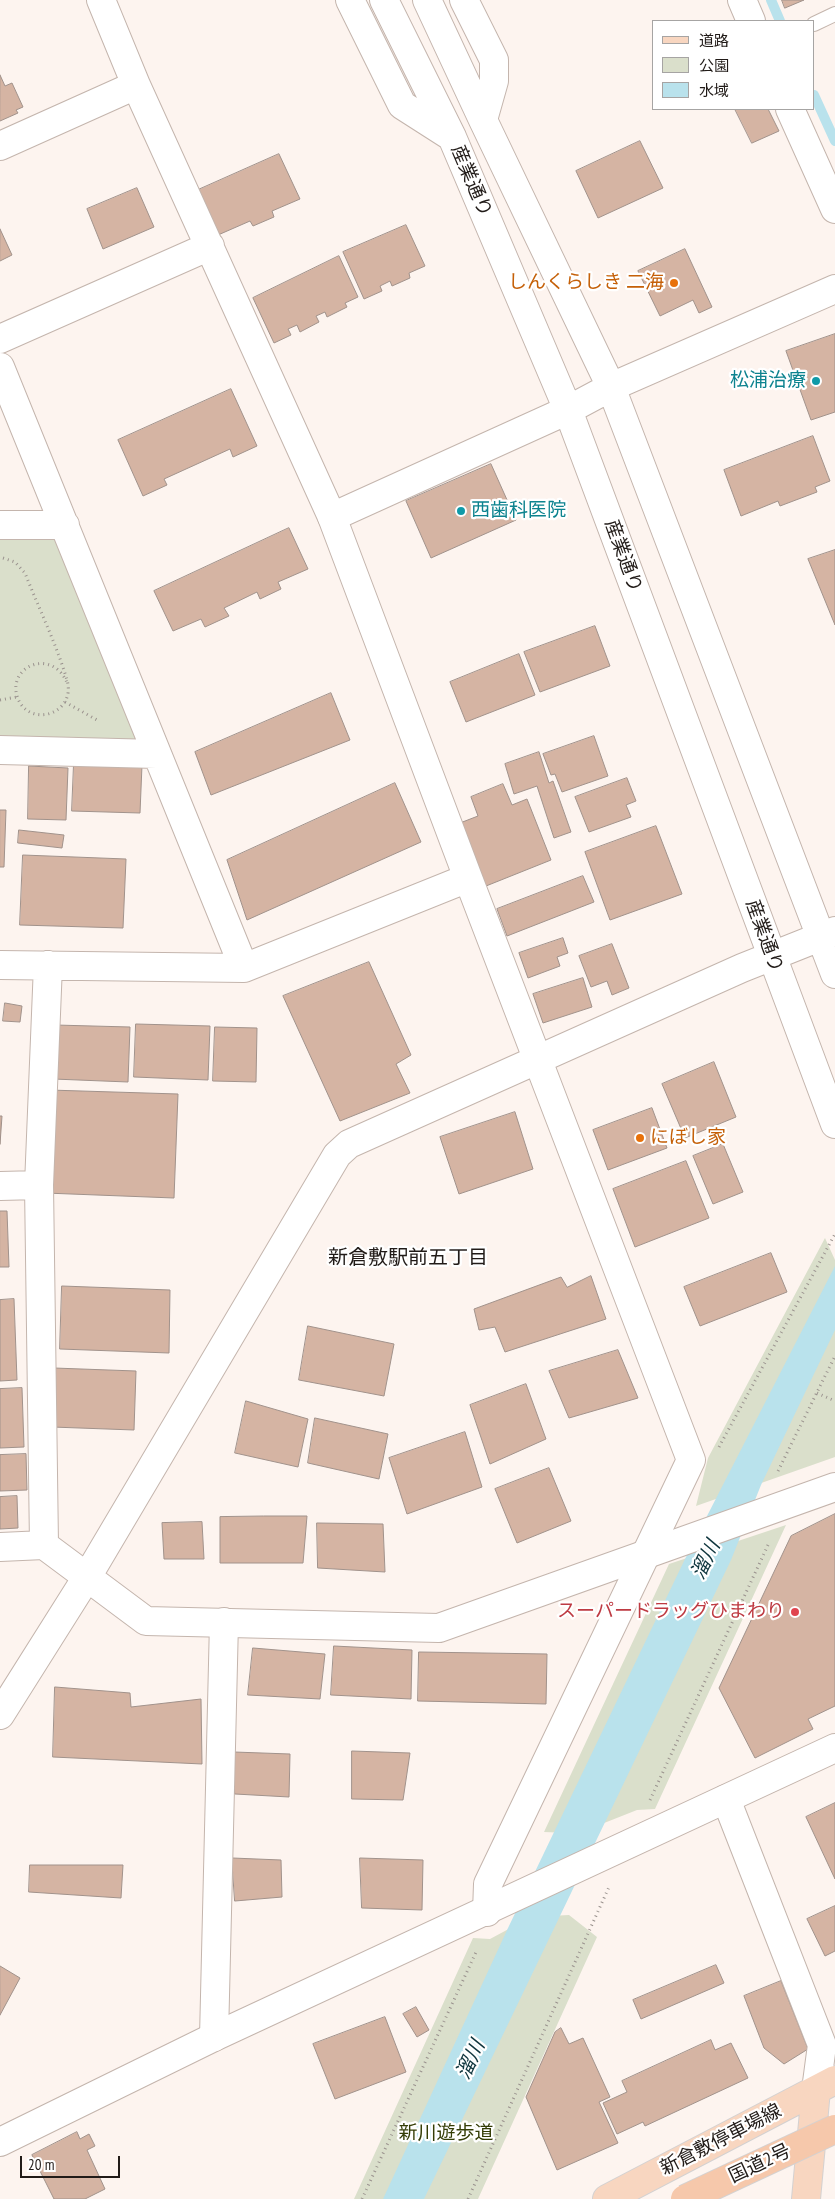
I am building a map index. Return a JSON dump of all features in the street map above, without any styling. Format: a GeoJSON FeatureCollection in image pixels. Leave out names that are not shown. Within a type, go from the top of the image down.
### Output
{"type":"FeatureCollection","features":[{"type":"Feature","properties":{"kind":"highway","name":"国道2号"},"geometry":{"type":"LineString","coordinates":[[685,2199],[835,2129]]}},
{"type":"Feature","properties":{"kind":"main road","name":"新倉敷停車場線"},"geometry":{"type":"LineString","coordinates":[[607,2199],[825,2085]]}},
{"type":"Feature","properties":{"kind":"main road"},"geometry":{"type":"LineString","coordinates":[[806,2199],[825,2085]]}},
{"type":"Feature","properties":{"kind":"street"},"geometry":{"type":"LineString","coordinates":[[101,0],[136,85],[332,517],[691,1460],[488,1884],[486,1912]]}},
{"type":"Feature","properties":{"kind":"street"},"geometry":{"type":"LineString","coordinates":[[350,0],[402,105],[452,137]]}},
{"type":"Feature","properties":{"kind":"street","name":"産業通り"},"geometry":{"type":"LineString","coordinates":[[384,0],[452,137],[568,410],[835,1124]]}},
{"type":"Feature","properties":{"kind":"street","name":"産業通り"},"geometry":{"type":"LineString","coordinates":[[427,0],[611,386],[828,934],[835,974]]}},
{"type":"Feature","properties":{"kind":"street"},"geometry":{"type":"LineString","coordinates":[[464,0],[494,60],[494,81],[483,120]]}},
{"type":"Feature","properties":{"kind":"street"},"geometry":{"type":"LineString","coordinates":[[742,0],[751,20]]}},
{"type":"Feature","properties":{"kind":"street"},"geometry":{"type":"LineString","coordinates":[[0,146],[136,85]]}},
{"type":"Feature","properties":{"kind":"street"},"geometry":{"type":"LineString","coordinates":[[790,110],[835,209]]}},
{"type":"Feature","properties":{"kind":"street"},"geometry":{"type":"LineString","coordinates":[[0,339],[210,246]]}},
{"type":"Feature","properties":{"kind":"street"},"geometry":{"type":"LineString","coordinates":[[332,517],[568,410],[611,386],[835,289]]}},
{"type":"Feature","properties":{"kind":"street"},"geometry":{"type":"LineString","coordinates":[[0,367],[244,968]]}},
{"type":"Feature","properties":{"kind":"street"},"geometry":{"type":"LineString","coordinates":[[0,525],[65,525]]}},
{"type":"Feature","properties":{"kind":"street"},"geometry":{"type":"LineString","coordinates":[[0,750],[157,754]]}},
{"type":"Feature","properties":{"kind":"street"},"geometry":{"type":"LineString","coordinates":[[0,964],[244,968],[468,878]]}},
{"type":"Feature","properties":{"kind":"street"},"geometry":{"type":"LineString","coordinates":[[0,1714],[87,1576],[337,1155],[349,1144],[771,957],[828,934]]}},
{"type":"Feature","properties":{"kind":"street"},"geometry":{"type":"LineString","coordinates":[[44,1545],[39,1185],[48,965]]}},
{"type":"Feature","properties":{"kind":"street"},"geometry":{"type":"LineString","coordinates":[[0,1186],[39,1185]]}},
{"type":"Feature","properties":{"kind":"street"},"geometry":{"type":"LineString","coordinates":[[0,1547],[44,1545],[146,1621],[440,1628],[835,1487]]}},
{"type":"Feature","properties":{"kind":"street"},"geometry":{"type":"LineString","coordinates":[[214,2037],[224,1622]]}},
{"type":"Feature","properties":{"kind":"street"},"geometry":{"type":"LineString","coordinates":[[0,2142],[214,2037],[835,1748]]}},
{"type":"Feature","properties":{"kind":"street"},"geometry":{"type":"LineString","coordinates":[[726,1799],[822,2045],[825,2085]]}},
{"type":"Feature","properties":{"kind":"lane"},"geometry":{"type":"LineString","coordinates":[[815,24],[835,14]]}},
{"type":"Feature","properties":{"kind":"path"},"geometry":{"type":"LineString","coordinates":[[0,557],[15,562],[25,573],[59,654],[68,685],[65,702],[52,714],[35,715],[21,705],[17,698],[17,681],[27,668],[35,664],[52,665],[60,670],[68,685]]}},
{"type":"Feature","properties":{"kind":"path"},"geometry":{"type":"LineString","coordinates":[[0,700],[17,698]]}},
{"type":"Feature","properties":{"kind":"path"},"geometry":{"type":"LineString","coordinates":[[717,1450],[835,1234]]}},
{"type":"Feature","properties":{"kind":"path"},"geometry":{"type":"LineString","coordinates":[[778,1471],[835,1356]]}},
{"type":"Feature","properties":{"kind":"path"},"geometry":{"type":"LineString","coordinates":[[817,1393],[835,1401]]}},
{"type":"Feature","properties":{"kind":"path"},"geometry":{"type":"LineString","coordinates":[[362,2199],[478,1949]]}},
{"type":"Feature","properties":{"kind":"green space"},"geometry":{"type":"Polygon","coordinates":[[[0,534],[54,534],[140,745],[0,741],[0,534]]]}},
{"type":"Feature","properties":{"kind":"green space"},"geometry":{"type":"Polygon","coordinates":[[[825,1238],[835,1260],[835,1457],[696,1506],[708,1458],[825,1238]]]}},
{"type":"Feature","properties":{"kind":"green space"},"geometry":{"type":"Polygon","coordinates":[[[786,1525],[655,1809],[637,1810],[589,1829],[569,1833],[544,1832],[669,1564],[786,1525]]]}},
{"type":"Feature","properties":{"kind":"green space","name":"新川遊歩道"},"geometry":{"type":"Polygon","coordinates":[[[569,1915],[597,1937],[478,2199],[354,2199],[473,1938],[490,1939],[531,1917],[569,1915]]]}},
{"type":"Feature","properties":{"kind":"water","name":"溜川"},"geometry":{"type":"Polygon","coordinates":[[[835,1266],[835,1330],[761,1485],[731,1560],[424,2199],[383,2199],[508,1928],[685,1559],[835,1266]]]}},
{"type":"Feature","properties":{"kind":"building"},"geometry":{"type":"Polygon","coordinates":[[[782,0],[804,0],[785,8],[782,0]]]}},
{"type":"Feature","properties":{"kind":"building"},"geometry":{"type":"Polygon","coordinates":[[[0,75],[5,86],[12,83],[23,107],[16,110],[18,113],[0,121],[0,75]]]}},
{"type":"Feature","properties":{"kind":"building"},"geometry":{"type":"Polygon","coordinates":[[[736,110],[768,110],[779,131],[752,143],[736,110]]]}},
{"type":"Feature","properties":{"kind":"building"},"geometry":{"type":"Polygon","coordinates":[[[640,141],[663,188],[598,218],[576,171],[640,141]]]}},
{"type":"Feature","properties":{"kind":"building"},"geometry":{"type":"Polygon","coordinates":[[[279,154],[300,199],[272,211],[274,217],[253,226],[250,221],[218,235],[198,190],[279,154]]]}},
{"type":"Feature","properties":{"kind":"building"},"geometry":{"type":"Polygon","coordinates":[[[137,188],[154,227],[103,249],[87,209],[137,188]]]}},
{"type":"Feature","properties":{"kind":"building"},"geometry":{"type":"Polygon","coordinates":[[[406,225],[425,266],[409,273],[410,278],[392,286],[390,281],[380,286],[382,291],[364,299],[343,252],[406,225]]]}},
{"type":"Feature","properties":{"kind":"building"},"geometry":{"type":"Polygon","coordinates":[[[0,229],[12,255],[0,261],[0,229]]]}},
{"type":"Feature","properties":{"kind":"building"},"geometry":{"type":"Polygon","coordinates":[[[685,249],[712,307],[699,313],[693,300],[660,316],[638,271],[685,249]]]}},
{"type":"Feature","properties":{"kind":"building"},"geometry":{"type":"Polygon","coordinates":[[[339,256],[358,297],[345,303],[347,307],[327,317],[325,312],[316,316],[319,322],[300,332],[297,325],[288,329],[291,335],[274,343],[253,298],[339,256]]]}},
{"type":"Feature","properties":{"kind":"building","name":"松浦治療"},"geometry":{"type":"Polygon","coordinates":[[[835,334],[835,412],[811,420],[786,351],[835,334]]]}},
{"type":"Feature","properties":{"kind":"building"},"geometry":{"type":"Polygon","coordinates":[[[231,389],[257,446],[233,457],[230,449],[164,479],[167,485],[143,496],[118,440],[231,389]]]}},
{"type":"Feature","properties":{"kind":"building"},"geometry":{"type":"Polygon","coordinates":[[[813,436],[830,481],[815,487],[817,492],[780,506],[778,501],[741,516],[724,470],[813,436]]]}},
{"type":"Feature","properties":{"kind":"building","name":"西歯科医院"},"geometry":{"type":"Polygon","coordinates":[[[491,464],[516,520],[431,558],[406,501],[491,464]]]}},
{"type":"Feature","properties":{"kind":"building"},"geometry":{"type":"Polygon","coordinates":[[[289,528],[308,569],[278,582],[281,589],[260,599],[257,592],[224,608],[229,616],[205,627],[201,619],[173,631],[154,591],[289,528]]]}},
{"type":"Feature","properties":{"kind":"building"},"geometry":{"type":"Polygon","coordinates":[[[835,550],[835,625],[808,559],[835,550]]]}},
{"type":"Feature","properties":{"kind":"building"},"geometry":{"type":"Polygon","coordinates":[[[595,626],[610,666],[540,692],[524,652],[595,626]]]}},
{"type":"Feature","properties":{"kind":"building"},"geometry":{"type":"Polygon","coordinates":[[[519,654],[535,695],[466,722],[450,682],[519,654]]]}},
{"type":"Feature","properties":{"kind":"building"},"geometry":{"type":"Polygon","coordinates":[[[331,693],[350,740],[211,795],[195,752],[331,693]]]}},
{"type":"Feature","properties":{"kind":"building"},"geometry":{"type":"Polygon","coordinates":[[[594,736],[608,776],[562,792],[555,774],[551,775],[543,754],[594,736]]]}},
{"type":"Feature","properties":{"kind":"building"},"geometry":{"type":"Polygon","coordinates":[[[539,752],[549,783],[553,781],[571,832],[554,838],[537,786],[514,794],[505,764],[539,752]]]}},
{"type":"Feature","properties":{"kind":"building"},"geometry":{"type":"Polygon","coordinates":[[[74,763],[142,765],[140,813],[72,811],[74,763]]]}},
{"type":"Feature","properties":{"kind":"building"},"geometry":{"type":"Polygon","coordinates":[[[29,766],[68,768],[66,820],[28,819],[29,766]]]}},
{"type":"Feature","properties":{"kind":"building"},"geometry":{"type":"Polygon","coordinates":[[[627,778],[636,801],[626,805],[631,817],[589,832],[575,797],[627,778]]]}},
{"type":"Feature","properties":{"kind":"building"},"geometry":{"type":"Polygon","coordinates":[[[395,783],[421,842],[247,920],[227,860],[395,783]]]}},
{"type":"Feature","properties":{"kind":"building"},"geometry":{"type":"Polygon","coordinates":[[[503,784],[512,805],[527,799],[551,860],[486,886],[460,823],[478,816],[471,797],[503,784]]]}},
{"type":"Feature","properties":{"kind":"building"},"geometry":{"type":"Polygon","coordinates":[[[0,810],[6,810],[4,867],[0,867],[0,810]]]}},
{"type":"Feature","properties":{"kind":"building"},"geometry":{"type":"Polygon","coordinates":[[[656,826],[682,894],[610,920],[585,852],[656,826]]]}},
{"type":"Feature","properties":{"kind":"building"},"geometry":{"type":"Polygon","coordinates":[[[19,830],[64,835],[62,848],[18,843],[19,830]]]}},
{"type":"Feature","properties":{"kind":"building"},"geometry":{"type":"Polygon","coordinates":[[[23,855],[126,859],[123,928],[20,925],[23,855]]]}},
{"type":"Feature","properties":{"kind":"building"},"geometry":{"type":"Polygon","coordinates":[[[583,876],[594,902],[507,936],[497,909],[583,876]]]}},
{"type":"Feature","properties":{"kind":"building"},"geometry":{"type":"Polygon","coordinates":[[[563,938],[568,953],[557,957],[560,966],[528,978],[519,953],[563,938]]]}},
{"type":"Feature","properties":{"kind":"building"},"geometry":{"type":"Polygon","coordinates":[[[612,944],[629,988],[612,995],[607,981],[591,987],[579,956],[612,944]]]}},
{"type":"Feature","properties":{"kind":"building"},"geometry":{"type":"Polygon","coordinates":[[[369,962],[411,1055],[396,1064],[410,1093],[340,1121],[283,996],[369,962]]]}},
{"type":"Feature","properties":{"kind":"building"},"geometry":{"type":"Polygon","coordinates":[[[583,978],[592,1007],[543,1023],[533,994],[583,978]]]}},
{"type":"Feature","properties":{"kind":"building"},"geometry":{"type":"Polygon","coordinates":[[[5,1003],[22,1006],[20,1022],[3,1021],[5,1003]]]}},
{"type":"Feature","properties":{"kind":"building"},"geometry":{"type":"Polygon","coordinates":[[[136,1024],[210,1026],[208,1080],[134,1077],[136,1024]]]}},
{"type":"Feature","properties":{"kind":"building"},"geometry":{"type":"Polygon","coordinates":[[[55,1025],[130,1027],[128,1082],[53,1079],[55,1025]]]}},
{"type":"Feature","properties":{"kind":"building"},"geometry":{"type":"Polygon","coordinates":[[[215,1027],[257,1028],[256,1082],[213,1081],[215,1027]]]}},
{"type":"Feature","properties":{"kind":"building"},"geometry":{"type":"Polygon","coordinates":[[[714,1062],[736,1117],[685,1138],[662,1084],[714,1062]]]}},
{"type":"Feature","properties":{"kind":"building"},"geometry":{"type":"Polygon","coordinates":[[[49,1090],[178,1094],[174,1198],[45,1193],[49,1090]]]}},
{"type":"Feature","properties":{"kind":"building"},"geometry":{"type":"Polygon","coordinates":[[[652,1108],[667,1148],[608,1170],[593,1130],[652,1108]]]}},
{"type":"Feature","properties":{"kind":"building"},"geometry":{"type":"Polygon","coordinates":[[[515,1112],[533,1169],[459,1194],[440,1137],[515,1112]]]}},
{"type":"Feature","properties":{"kind":"building"},"geometry":{"type":"Polygon","coordinates":[[[0,1116],[2,1116],[0,1144],[0,1116]]]}},
{"type":"Feature","properties":{"kind":"building"},"geometry":{"type":"Polygon","coordinates":[[[723,1144],[743,1192],[713,1204],[693,1156],[723,1144]]]}},
{"type":"Feature","properties":{"kind":"building"},"geometry":{"type":"Polygon","coordinates":[[[686,1161],[709,1218],[635,1247],[613,1189],[686,1161]]]}},
{"type":"Feature","properties":{"kind":"building"},"geometry":{"type":"Polygon","coordinates":[[[0,1211],[7,1211],[9,1267],[0,1267],[0,1211]]]}},
{"type":"Feature","properties":{"kind":"building"},"geometry":{"type":"Polygon","coordinates":[[[771,1253],[787,1292],[700,1326],[684,1287],[771,1253]]]}},
{"type":"Feature","properties":{"kind":"building"},"geometry":{"type":"Polygon","coordinates":[[[591,1276],[606,1319],[505,1352],[495,1327],[479,1330],[474,1309],[561,1277],[567,1287],[591,1276]]]}},
{"type":"Feature","properties":{"kind":"building"},"geometry":{"type":"Polygon","coordinates":[[[62,1286],[170,1290],[169,1353],[60,1349],[62,1286]]]}},
{"type":"Feature","properties":{"kind":"building"},"geometry":{"type":"Polygon","coordinates":[[[14,1299],[17,1380],[0,1381],[0,1300],[14,1299]]]}},
{"type":"Feature","properties":{"kind":"building"},"geometry":{"type":"Polygon","coordinates":[[[308,1326],[394,1344],[384,1396],[299,1380],[308,1326]]]}},
{"type":"Feature","properties":{"kind":"building"},"geometry":{"type":"Polygon","coordinates":[[[618,1350],[638,1398],[569,1418],[549,1371],[618,1350]]]}},
{"type":"Feature","properties":{"kind":"building"},"geometry":{"type":"Polygon","coordinates":[[[54,1368],[136,1371],[134,1430],[52,1427],[54,1368]]]}},
{"type":"Feature","properties":{"kind":"building"},"geometry":{"type":"Polygon","coordinates":[[[526,1384],[546,1439],[490,1464],[470,1405],[526,1384]]]}},
{"type":"Feature","properties":{"kind":"building"},"geometry":{"type":"Polygon","coordinates":[[[22,1388],[24,1447],[0,1448],[0,1389],[22,1388]]]}},
{"type":"Feature","properties":{"kind":"building"},"geometry":{"type":"Polygon","coordinates":[[[246,1401],[308,1419],[298,1467],[235,1453],[246,1401]]]}},
{"type":"Feature","properties":{"kind":"building"},"geometry":{"type":"Polygon","coordinates":[[[315,1418],[388,1434],[379,1479],[308,1463],[315,1418]]]}},
{"type":"Feature","properties":{"kind":"building"},"geometry":{"type":"Polygon","coordinates":[[[465,1432],[482,1487],[407,1514],[389,1458],[465,1432]]]}},
{"type":"Feature","properties":{"kind":"building"},"geometry":{"type":"Polygon","coordinates":[[[26,1454],[27,1490],[0,1491],[0,1455],[26,1454]]]}},
{"type":"Feature","properties":{"kind":"building"},"geometry":{"type":"Polygon","coordinates":[[[549,1468],[571,1521],[517,1543],[495,1489],[549,1468]]]}},
{"type":"Feature","properties":{"kind":"building"},"geometry":{"type":"Polygon","coordinates":[[[17,1496],[18,1528],[0,1529],[0,1497],[17,1496]]]}},
{"type":"Feature","properties":{"kind":"building","name":"スーパードラッグひまわり"},"geometry":{"type":"Polygon","coordinates":[[[835,1514],[835,1706],[808,1719],[813,1729],[755,1758],[719,1688],[791,1536],[835,1514]]]}},
{"type":"Feature","properties":{"kind":"building"},"geometry":{"type":"Polygon","coordinates":[[[307,1516],[303,1563],[220,1563],[220,1517],[307,1516]]]}},
{"type":"Feature","properties":{"kind":"building"},"geometry":{"type":"Polygon","coordinates":[[[202,1522],[204,1559],[164,1559],[162,1523],[202,1522]]]}},
{"type":"Feature","properties":{"kind":"building"},"geometry":{"type":"Polygon","coordinates":[[[317,1523],[383,1524],[385,1572],[318,1568],[317,1523]]]}},
{"type":"Feature","properties":{"kind":"building"},"geometry":{"type":"Polygon","coordinates":[[[334,1646],[412,1650],[411,1699],[331,1695],[334,1646]]]}},
{"type":"Feature","properties":{"kind":"building"},"geometry":{"type":"Polygon","coordinates":[[[253,1648],[325,1654],[320,1699],[248,1695],[253,1648]]]}},
{"type":"Feature","properties":{"kind":"building"},"geometry":{"type":"Polygon","coordinates":[[[419,1652],[547,1654],[546,1704],[418,1701],[419,1652]]]}},
{"type":"Feature","properties":{"kind":"building"},"geometry":{"type":"Polygon","coordinates":[[[55,1687],[130,1693],[131,1707],[201,1699],[202,1764],[53,1757],[55,1687]]]}},
{"type":"Feature","properties":{"kind":"building"},"geometry":{"type":"Polygon","coordinates":[[[352,1751],[410,1753],[403,1800],[352,1799],[352,1751]]]}},
{"type":"Feature","properties":{"kind":"building"},"geometry":{"type":"Polygon","coordinates":[[[234,1752],[290,1754],[289,1797],[235,1794],[234,1752]]]}},
{"type":"Feature","properties":{"kind":"building"},"geometry":{"type":"Polygon","coordinates":[[[835,1803],[835,1879],[806,1817],[835,1803]]]}},
{"type":"Feature","properties":{"kind":"building"},"geometry":{"type":"Polygon","coordinates":[[[232,1858],[281,1860],[282,1897],[235,1901],[232,1858]]]}},
{"type":"Feature","properties":{"kind":"building"},"geometry":{"type":"Polygon","coordinates":[[[360,1858],[423,1860],[422,1910],[362,1908],[360,1858]]]}},
{"type":"Feature","properties":{"kind":"building"},"geometry":{"type":"Polygon","coordinates":[[[30,1865],[123,1865],[121,1898],[29,1892],[30,1865]]]}},
{"type":"Feature","properties":{"kind":"building"},"geometry":{"type":"Polygon","coordinates":[[[835,1906],[835,1951],[825,1956],[807,1919],[835,1906]]]}},
{"type":"Feature","properties":{"kind":"building"},"geometry":{"type":"Polygon","coordinates":[[[716,1965],[724,1983],[641,2019],[633,2000],[716,1965]]]}},
{"type":"Feature","properties":{"kind":"building"},"geometry":{"type":"Polygon","coordinates":[[[0,1966],[20,1978],[0,2015],[0,1966]]]}},
{"type":"Feature","properties":{"kind":"building"},"geometry":{"type":"Polygon","coordinates":[[[781,1981],[808,2049],[784,2064],[764,2048],[744,1996],[781,1981]]]}},
{"type":"Feature","properties":{"kind":"building"},"geometry":{"type":"Polygon","coordinates":[[[416,2007],[429,2030],[417,2037],[403,2014],[416,2007]]]}},
{"type":"Feature","properties":{"kind":"building"},"geometry":{"type":"Polygon","coordinates":[[[385,2017],[406,2072],[335,2099],[313,2044],[385,2017]]]}},
{"type":"Feature","properties":{"kind":"building"},"geometry":{"type":"Polygon","coordinates":[[[561,2028],[569,2044],[583,2038],[610,2097],[599,2102],[618,2143],[557,2170],[526,2097],[555,2032],[561,2028]]]}},
{"type":"Feature","properties":{"kind":"building"},"geometry":{"type":"Polygon","coordinates":[[[711,2040],[715,2050],[731,2043],[748,2078],[645,2126],[643,2122],[617,2134],[603,2103],[627,2092],[622,2081],[711,2040]]]}},
{"type":"Feature","properties":{"kind":"building"},"geometry":{"type":"Polygon","coordinates":[[[77,2132],[80,2139],[89,2134],[95,2146],[87,2150],[105,2189],[85,2199],[54,2199],[32,2155],[77,2132]]]}},
{"type":"Feature","properties":{"kind":"waterway"},"geometry":{"type":"LineString","coordinates":[[771,0],[780,20]]}},
{"type":"Feature","properties":{"kind":"waterway"},"geometry":{"type":"LineString","coordinates":[[815,97],[835,141]]}},
{"type":"Feature","properties":{"kind":"place","name":"しんくらしき 二海"},"geometry":{"type":"Point","coordinates":[674,283]}},
{"type":"Feature","properties":{"kind":"place","name":"松浦治療"},"geometry":{"type":"Point","coordinates":[816,381]}},
{"type":"Feature","properties":{"kind":"place","name":"西歯科医院"},"geometry":{"type":"Point","coordinates":[461,511]}},
{"type":"Feature","properties":{"kind":"place","name":"にぼし家"},"geometry":{"type":"Point","coordinates":[640,1138]}},
{"type":"Feature","properties":{"kind":"place","name":"スーパードラッグひまわり"},"geometry":{"type":"Point","coordinates":[795,1612]}},
{"type":"Feature","properties":{"kind":"district","name":"新倉敷駅前五丁目"},"geometry":{"type":"Point","coordinates":[408,1258]}}]}
